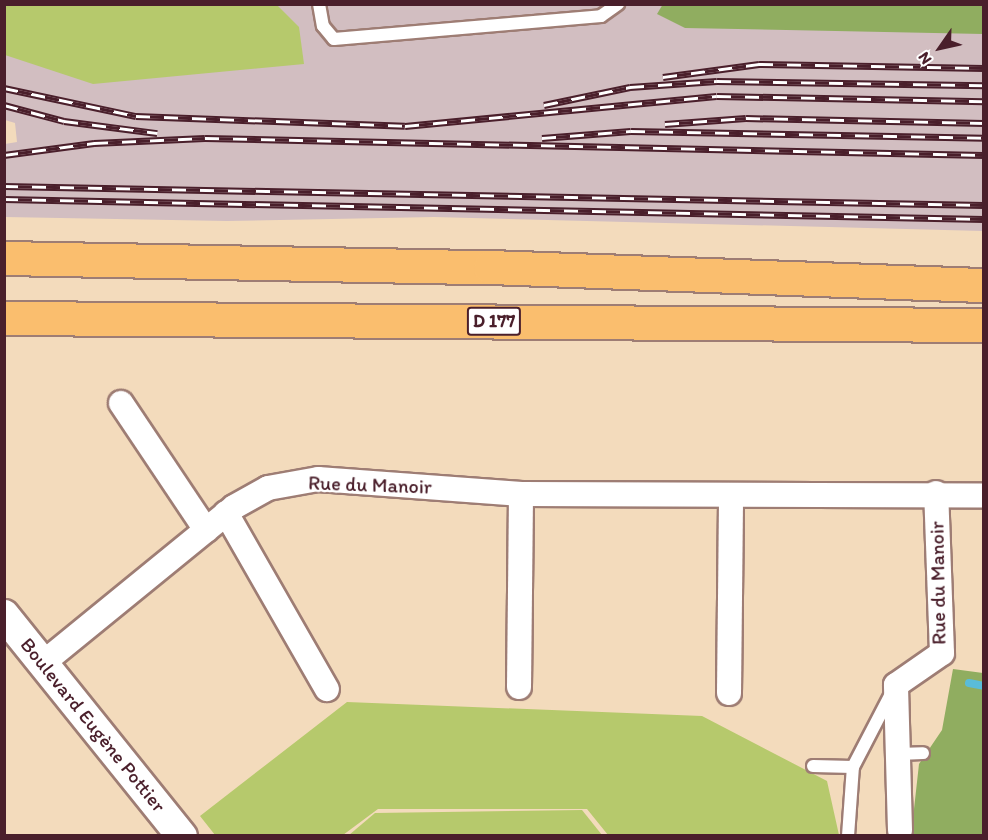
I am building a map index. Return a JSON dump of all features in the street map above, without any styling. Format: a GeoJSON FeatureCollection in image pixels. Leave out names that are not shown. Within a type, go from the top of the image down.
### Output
{"type":"FeatureCollection","features":[{"type":"Feature","properties":{"kind":"highway"},"geometry":{"type":"LineString","coordinates":[[4,258],[490,267],[984,285]]}},
{"type":"Feature","properties":{"kind":"highway"},"geometry":{"type":"LineString","coordinates":[[4,275],[490,267]]}},
{"type":"Feature","properties":{"kind":"highway","name":"D 177"},"geometry":{"type":"LineString","coordinates":[[4,318],[984,324]]}},
{"type":"Feature","properties":{"kind":"street"},"geometry":{"type":"LineString","coordinates":[[121,403],[206,530]]}},
{"type":"Feature","properties":{"kind":"street","name":"Rue du Manoir"},"geometry":{"type":"LineString","coordinates":[[43,663],[226,513],[268,488],[318,479],[521,494],[936,493],[984,496]]}},
{"type":"Feature","properties":{"kind":"street","name":"Rue du Manoir"},"geometry":{"type":"LineString","coordinates":[[896,685],[942,653],[936,493]]}},
{"type":"Feature","properties":{"kind":"street"},"geometry":{"type":"LineString","coordinates":[[519,687],[521,494]]}},
{"type":"Feature","properties":{"kind":"street"},"geometry":{"type":"LineString","coordinates":[[729,693],[731,495]]}},
{"type":"Feature","properties":{"kind":"street"},"geometry":{"type":"LineString","coordinates":[[226,513],[327,690]]}},
{"type":"Feature","properties":{"kind":"street","name":"Boulevard Eugène Pottier"},"geometry":{"type":"LineString","coordinates":[[4,615],[182,836]]}},
{"type":"Feature","properties":{"kind":"street"},"geometry":{"type":"LineString","coordinates":[[896,685],[900,830]]}},
{"type":"Feature","properties":{"kind":"lane"},"geometry":{"type":"LineString","coordinates":[[319,4],[323,26],[334,39],[601,16],[618,4]]}},
{"type":"Feature","properties":{"kind":"lane"},"geometry":{"type":"LineString","coordinates":[[848,836],[853,767],[896,685]]}},
{"type":"Feature","properties":{"kind":"lane"},"geometry":{"type":"LineString","coordinates":[[898,754],[923,753]]}},
{"type":"Feature","properties":{"kind":"lane"},"geometry":{"type":"LineString","coordinates":[[813,766],[853,767]]}},
{"type":"Feature","properties":{"kind":"shaded area"},"geometry":{"type":"Polygon","coordinates":[[[5,5],[983,5],[983,231],[434,217],[227,221],[5,217],[5,144],[17,142],[15,123],[5,120],[5,5]]]}},
{"type":"Feature","properties":{"kind":"green space"},"geometry":{"type":"Polygon","coordinates":[[[276,4],[299,27],[304,64],[93,84],[5,55],[5,5],[276,4]]]}},
{"type":"Feature","properties":{"kind":"green space"},"geometry":{"type":"Polygon","coordinates":[[[663,4],[983,5],[983,34],[685,28],[657,14],[663,4]]]}},
{"type":"Feature","properties":{"kind":"green space"},"geometry":{"type":"Polygon","coordinates":[[[953,669],[983,673],[983,835],[911,836],[919,764],[942,730],[953,669]]]}},
{"type":"Feature","properties":{"kind":"green space"},"geometry":{"type":"Polygon","coordinates":[[[347,702],[702,716],[827,781],[839,835],[608,835],[587,809],[378,809],[343,835],[215,835],[200,816],[347,702]]]}},
{"type":"Feature","properties":{"kind":"green space"},"geometry":{"type":"Polygon","coordinates":[[[582,810],[602,835],[349,835],[375,813],[582,810]]]}},
{"type":"Feature","properties":{"kind":"waterway"},"geometry":{"type":"LineString","coordinates":[[969,683],[984,686]]}},
{"type":"Feature","properties":{"kind":"railway"},"geometry":{"type":"LineString","coordinates":[[663,77],[759,64],[984,68]]}},
{"type":"Feature","properties":{"kind":"railway"},"geometry":{"type":"LineString","coordinates":[[544,105],[630,87],[717,81],[984,85]]}},
{"type":"Feature","properties":{"kind":"railway"},"geometry":{"type":"LineString","coordinates":[[4,88],[136,116],[405,126],[717,96],[984,101]]}},
{"type":"Feature","properties":{"kind":"railway"},"geometry":{"type":"LineString","coordinates":[[4,105],[64,121],[157,133]]}},
{"type":"Feature","properties":{"kind":"railway"},"geometry":{"type":"LineString","coordinates":[[665,124],[746,118],[984,123]]}},
{"type":"Feature","properties":{"kind":"railway"},"geometry":{"type":"LineString","coordinates":[[542,138],[631,131],[984,138]]}},
{"type":"Feature","properties":{"kind":"railway"},"geometry":{"type":"LineString","coordinates":[[4,155],[94,143],[205,138],[984,155]]}},
{"type":"Feature","properties":{"kind":"railway"},"geometry":{"type":"LineString","coordinates":[[4,186],[984,205]]}},
{"type":"Feature","properties":{"kind":"railway"},"geometry":{"type":"LineString","coordinates":[[4,199],[984,219]]}}]}
